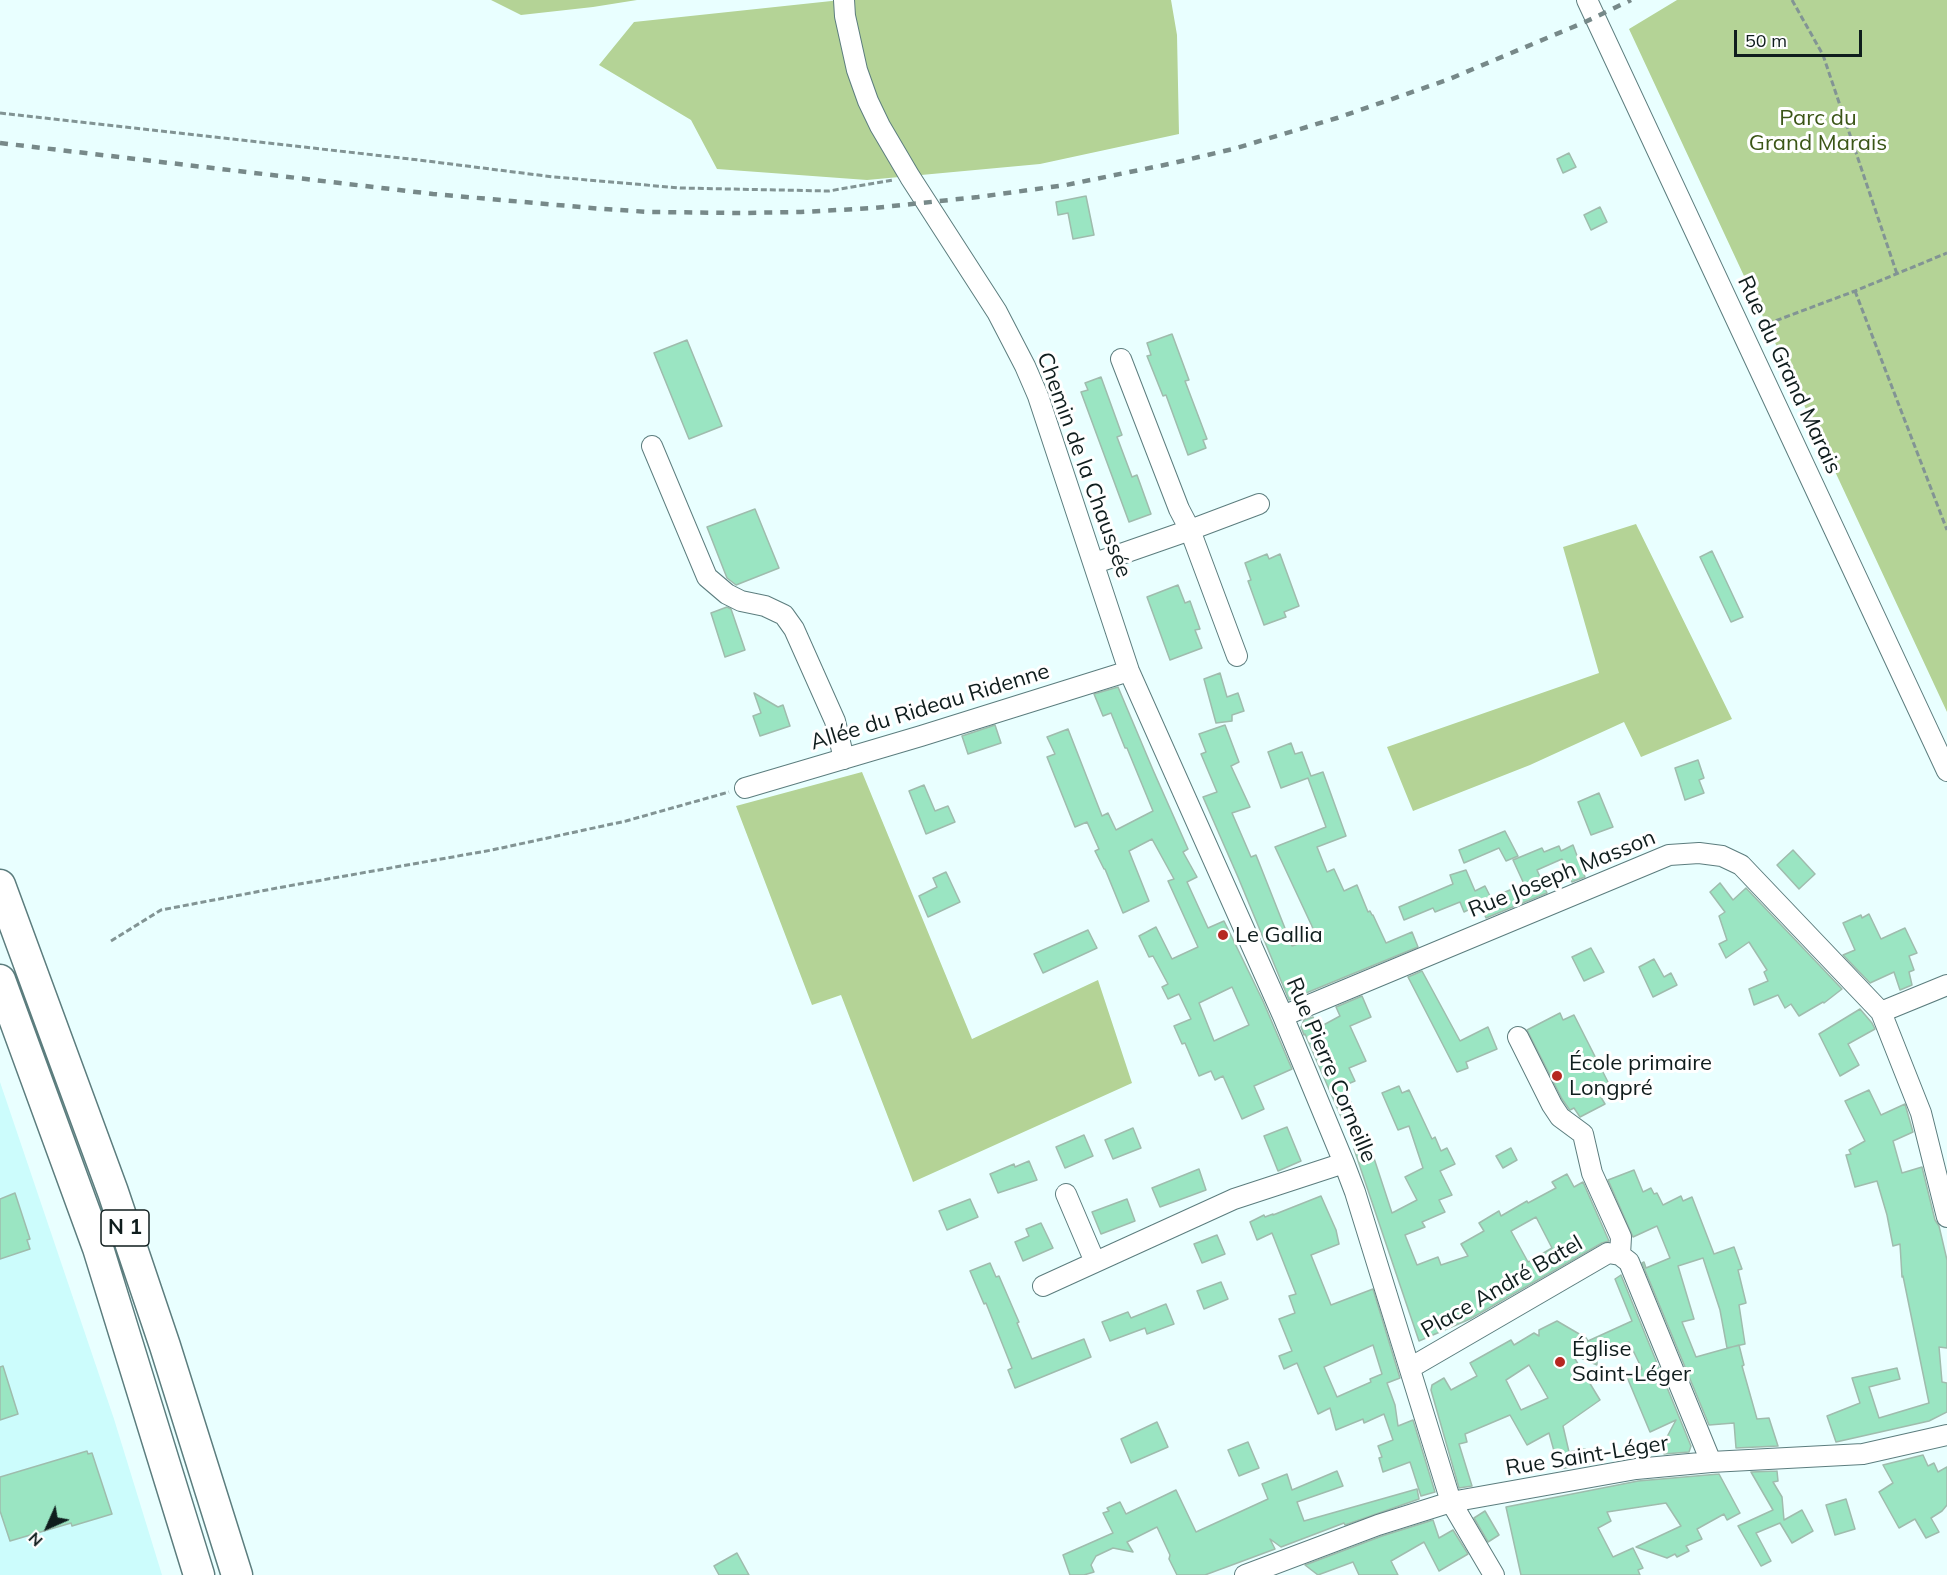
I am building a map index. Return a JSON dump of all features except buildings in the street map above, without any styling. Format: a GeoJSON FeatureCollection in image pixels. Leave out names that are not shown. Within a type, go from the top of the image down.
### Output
{"type":"FeatureCollection","features":[{"type":"Feature","properties":{"kind":"highway","name":"N 1"},"geometry":{"type":"LineString","coordinates":[[0,885],[113,1192],[165,1346],[237,1575]]}},
{"type":"Feature","properties":{"kind":"highway","name":"N 1"},"geometry":{"type":"LineString","coordinates":[[0,980],[98,1248],[199,1575]]}},
{"type":"Feature","properties":{"kind":"street","name":"Chemin de la Chaussée"},"geometry":{"type":"LineString","coordinates":[[844,0],[845,16],[857,70],[880,126],[909,177],[997,312],[1025,366],[1048,423],[1129,671]]}},
{"type":"Feature","properties":{"kind":"street","name":"Rue du Grand Marais"},"geometry":{"type":"LineString","coordinates":[[1587,0],[1947,771]]}},
{"type":"Feature","properties":{"kind":"street"},"geometry":{"type":"LineString","coordinates":[[1121,359],[1179,509],[1190,530],[1237,656]]}},
{"type":"Feature","properties":{"kind":"street"},"geometry":{"type":"LineString","coordinates":[[652,446],[707,577],[727,594],[741,601],[765,606],[784,615],[794,629],[835,721],[844,759]]}},
{"type":"Feature","properties":{"kind":"street"},"geometry":{"type":"LineString","coordinates":[[1094,565],[1258,504]]}},
{"type":"Feature","properties":{"kind":"street","name":"Allée du Rideau Ridenne"},"geometry":{"type":"LineString","coordinates":[[745,788],[1129,671]]}},
{"type":"Feature","properties":{"kind":"street","name":"Rue Pierre Corneille"},"geometry":{"type":"LineString","coordinates":[[1129,671],[1283,1016],[1344,1163],[1451,1502],[1494,1575]]}},
{"type":"Feature","properties":{"kind":"street","name":"Rue Joseph Masson"},"geometry":{"type":"LineString","coordinates":[[1283,1016],[1669,855],[1699,854],[1722,856],[1740,865],[1881,1012]]}},
{"type":"Feature","properties":{"kind":"street"},"geometry":{"type":"LineString","coordinates":[[1947,985],[1881,1012],[1921,1113],[1947,1217]]}},
{"type":"Feature","properties":{"kind":"street"},"geometry":{"type":"LineString","coordinates":[[1518,1037],[1560,1117],[1583,1134],[1592,1173],[1621,1237],[1620,1255],[1629,1262],[1712,1462]]}},
{"type":"Feature","properties":{"kind":"street"},"geometry":{"type":"LineString","coordinates":[[1043,1286],[1234,1199],[1344,1163]]}},
{"type":"Feature","properties":{"kind":"street"},"geometry":{"type":"LineString","coordinates":[[1066,1194],[1095,1262]]}},
{"type":"Feature","properties":{"kind":"street","name":"Place André Batel"},"geometry":{"type":"LineString","coordinates":[[1410,1368],[1608,1253],[1620,1255]]}},
{"type":"Feature","properties":{"kind":"street","name":"Rue Saint-Léger"},"geometry":{"type":"LineString","coordinates":[[1245,1575],[1451,1502],[1636,1469],[1712,1462],[1863,1454],[1947,1435]]}},
{"type":"Feature","properties":{"kind":"path"},"geometry":{"type":"LineString","coordinates":[[1792,0],[1823,56],[1897,274]]}},
{"type":"Feature","properties":{"kind":"path"},"geometry":{"type":"LineString","coordinates":[[0,113],[554,177],[680,188],[829,191],[909,177]]}},
{"type":"Feature","properties":{"kind":"path"},"geometry":{"type":"LineString","coordinates":[[1743,333],[1947,253]]}},
{"type":"Feature","properties":{"kind":"path"},"geometry":{"type":"LineString","coordinates":[[1855,291],[1947,530]]}},
{"type":"Feature","properties":{"kind":"path"},"geometry":{"type":"LineString","coordinates":[[111,941],[161,910],[288,885],[492,850],[626,821],[745,788]]}},
{"type":"Feature","properties":{"kind":"shaded area"},"geometry":{"type":"Polygon","coordinates":[[[0,1082],[114,1419],[162,1575],[0,1575],[0,1082]]]}},
{"type":"Feature","properties":{"kind":"green space"},"geometry":{"type":"Polygon","coordinates":[[[491,0],[637,0],[521,15],[491,0]]]}},
{"type":"Feature","properties":{"kind":"green space"},"geometry":{"type":"Polygon","coordinates":[[[841,0],[1171,0],[1177,35],[1179,134],[1040,164],[867,180],[717,169],[691,120],[599,65],[634,22],[841,0]]]}},
{"type":"Feature","properties":{"kind":"green space","name":"Parc du Grand Marais"},"geometry":{"type":"Polygon","coordinates":[[[1677,0],[1947,0],[1947,712],[1629,29],[1677,0]]]}},
{"type":"Feature","properties":{"kind":"green space"},"geometry":{"type":"Polygon","coordinates":[[[1636,524],[1732,719],[1641,757],[1624,722],[1530,765],[1413,811],[1387,747],[1599,673],[1563,547],[1636,524]]]}},
{"type":"Feature","properties":{"kind":"green space"},"geometry":{"type":"Polygon","coordinates":[[[862,772],[972,1039],[1098,980],[1132,1083],[913,1182],[841,995],[812,1005],[736,806],[862,772]]]}},
{"type":"Feature","properties":{"kind":"railway"},"geometry":{"type":"LineString","coordinates":[[0,143],[433,194],[603,209],[742,213],[874,208],[1066,185],[1233,149],[1337,118],[1447,80],[1585,22],[1631,0]]}},
{"type":"Feature","properties":{"kind":"place","name":"Le Gallia"},"geometry":{"type":"Point","coordinates":[1223,935]}},
{"type":"Feature","properties":{"kind":"place","name":"École primaire Longpré"},"geometry":{"type":"Point","coordinates":[1557,1076]}},
{"type":"Feature","properties":{"kind":"place","name":"Église Saint-Léger"},"geometry":{"type":"Point","coordinates":[1560,1362]}}]}
